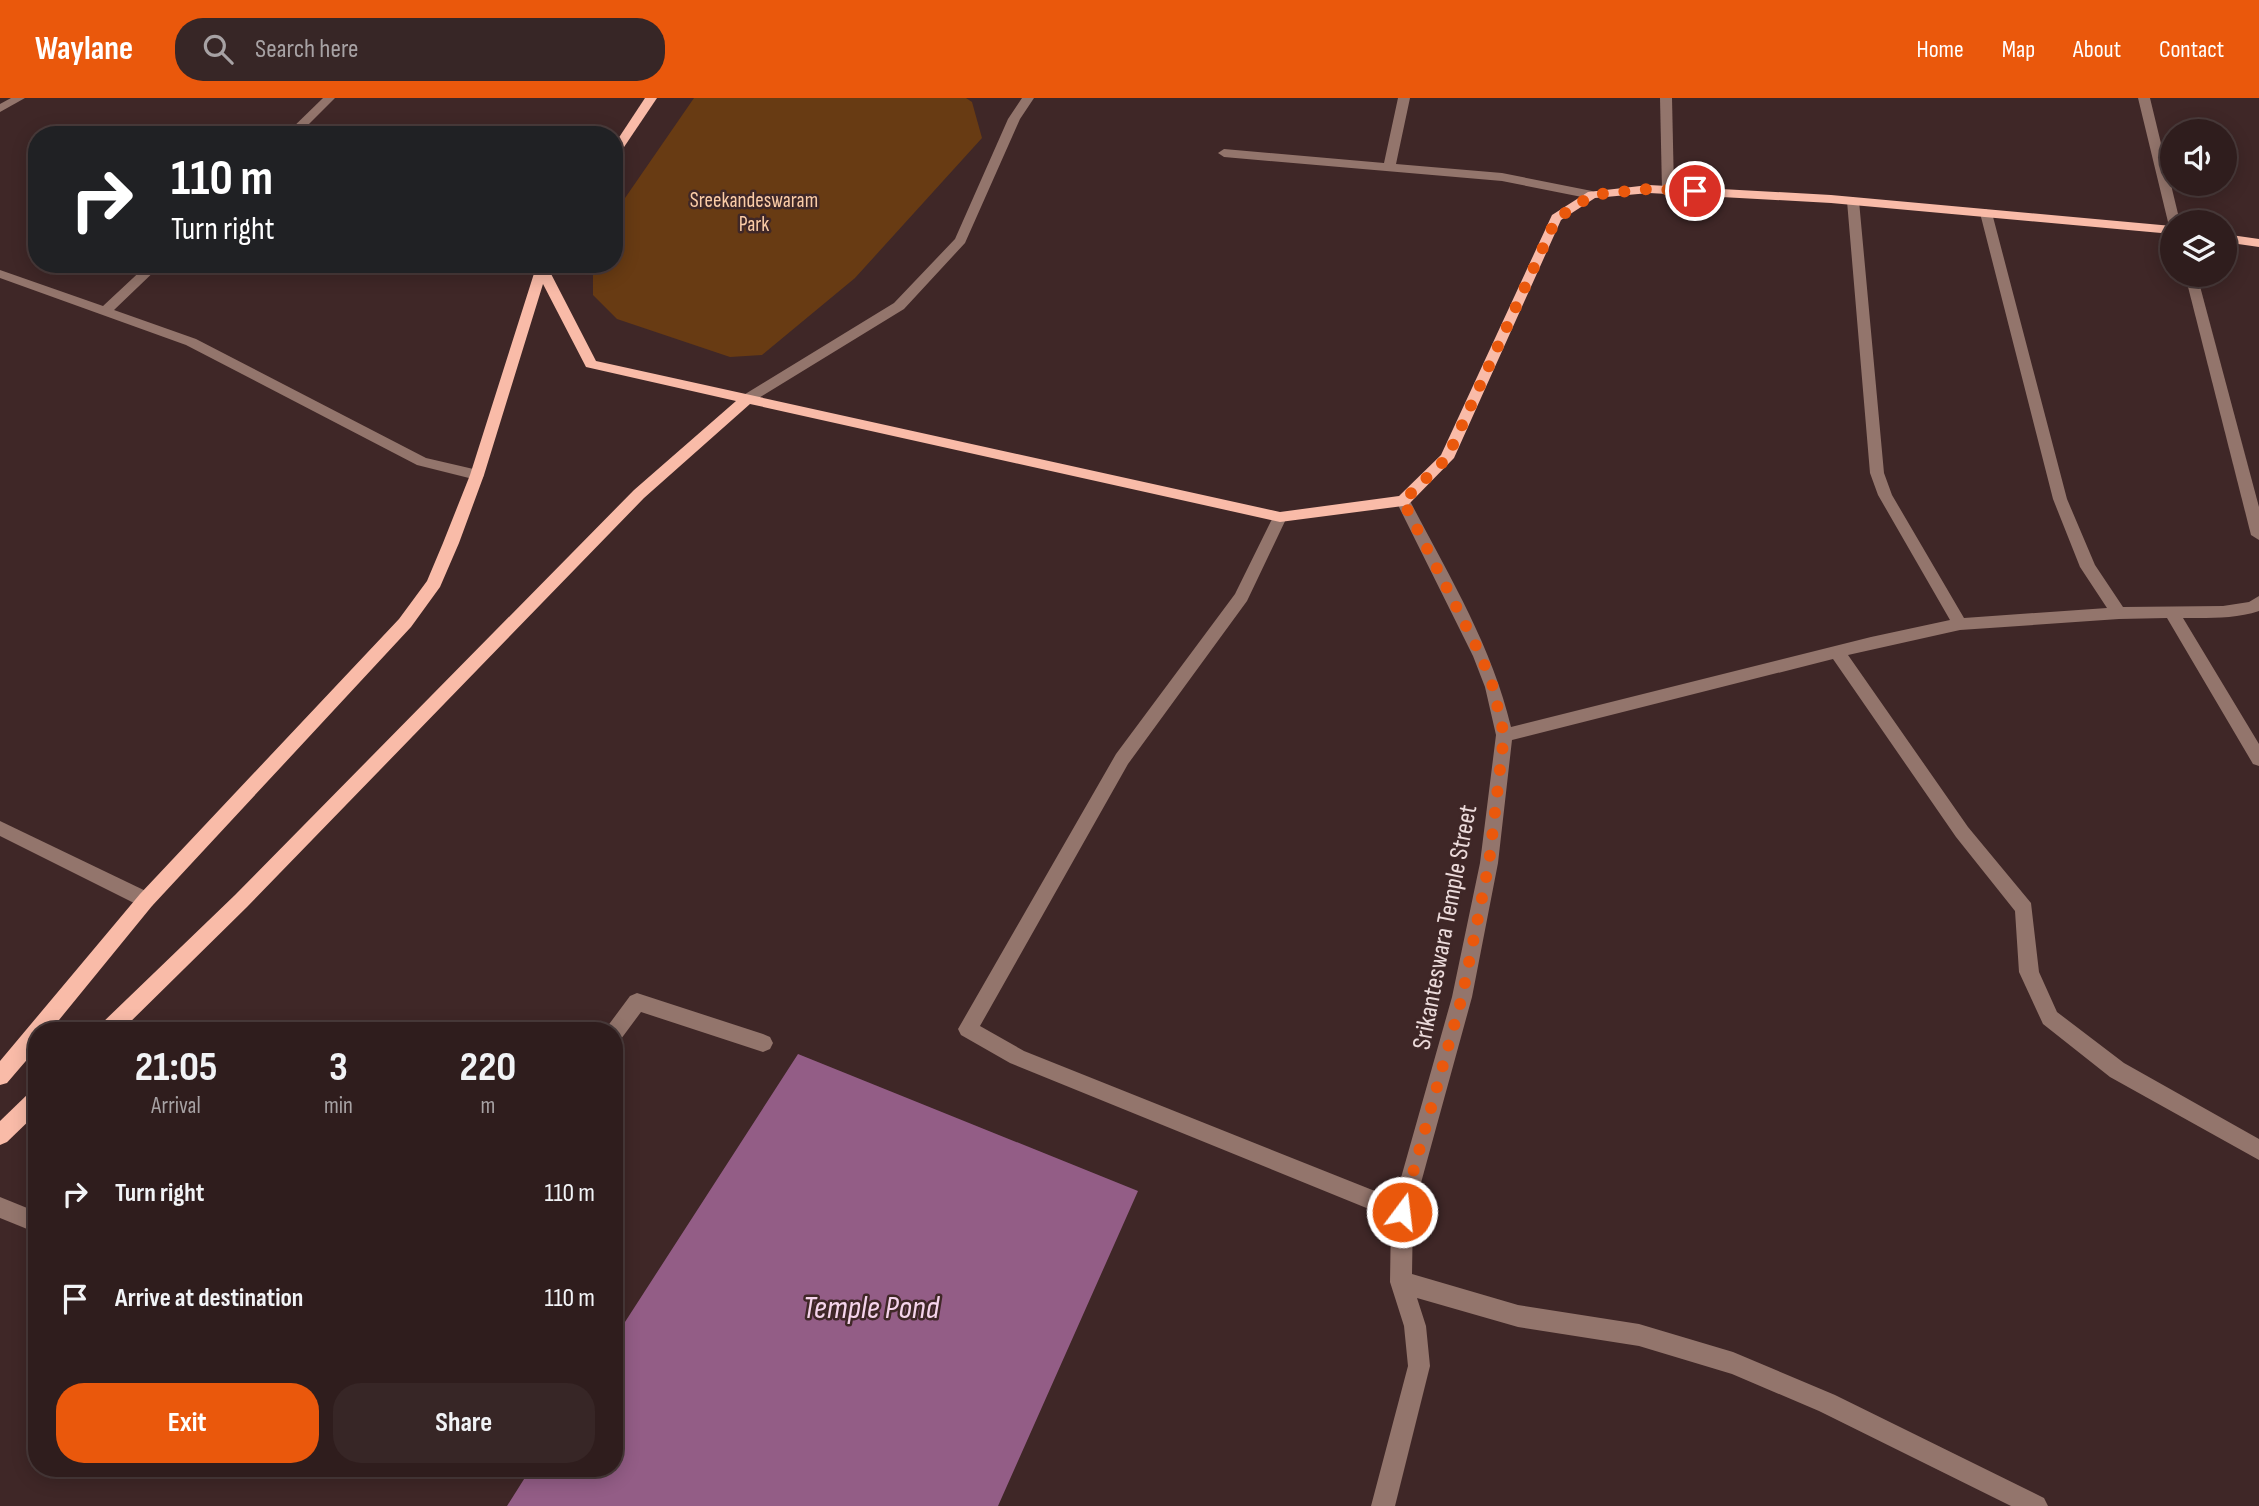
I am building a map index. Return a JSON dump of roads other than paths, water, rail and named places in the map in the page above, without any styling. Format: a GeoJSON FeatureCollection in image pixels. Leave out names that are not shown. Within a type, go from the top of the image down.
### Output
{"type":"FeatureCollection","features":[{"type":"Feature","properties":{"kind":"main road"},"geometry":{"type":"LineString","coordinates":[[623,140],[651,98]]}},
{"type":"Feature","properties":{"kind":"main road"},"geometry":{"type":"LineString","coordinates":[[546,273],[591,364],[1280,517],[1403,501],[1447,458],[1556,219],[1592,195],[1649,189],[1853,201],[2160,229]]}},
{"type":"Feature","properties":{"kind":"main road"},"geometry":{"type":"LineString","coordinates":[[2237,240],[2259,243]]}},
{"type":"Feature","properties":{"kind":"main road"},"geometry":{"type":"LineString","coordinates":[[46,1022],[146,900],[405,623],[434,583],[477,475],[540,273]]}},
{"type":"Feature","properties":{"kind":"main road"},"geometry":{"type":"LineString","coordinates":[[116,1022],[241,901],[639,494],[747,399]]}},
{"type":"Feature","properties":{"kind":"main road"},"geometry":{"type":"LineString","coordinates":[[0,1076],[28,1044]]}},
{"type":"Feature","properties":{"kind":"main road"},"geometry":{"type":"LineString","coordinates":[[0,1135],[28,1108]]}},
{"type":"Feature","properties":{"kind":"street"},"geometry":{"type":"LineString","coordinates":[[0,109],[19,98]]}},
{"type":"Feature","properties":{"kind":"street"},"geometry":{"type":"LineString","coordinates":[[300,126],[329,98]]}},
{"type":"Feature","properties":{"kind":"street"},"geometry":{"type":"LineString","coordinates":[[747,399],[899,306],[961,240],[1014,119],[1028,98]]}},
{"type":"Feature","properties":{"kind":"street"},"geometry":{"type":"LineString","coordinates":[[1389,167],[1404,98]]}},
{"type":"Feature","properties":{"kind":"street"},"geometry":{"type":"LineString","coordinates":[[1666,98],[1668,190]]}},
{"type":"Feature","properties":{"kind":"street"},"geometry":{"type":"LineString","coordinates":[[2144,98],[2171,210]]}},
{"type":"Feature","properties":{"kind":"street"},"geometry":{"type":"LineString","coordinates":[[1224,153],[1502,177],[1592,195]]}},
{"type":"Feature","properties":{"kind":"street"},"geometry":{"type":"LineString","coordinates":[[1853,201],[1877,474],[1885,495],[1960,624]]}},
{"type":"Feature","properties":{"kind":"street"},"geometry":{"type":"LineString","coordinates":[[1986,213],[2060,499],[2088,567],[2119,613]]}},
{"type":"Feature","properties":{"kind":"street"},"geometry":{"type":"LineString","coordinates":[[107,310],[146,273]]}},
{"type":"Feature","properties":{"kind":"street"},"geometry":{"type":"LineString","coordinates":[[0,274],[191,342],[422,462],[477,475]]}},
{"type":"Feature","properties":{"kind":"street"},"geometry":{"type":"LineString","coordinates":[[2194,287],[2259,535]]}},
{"type":"Feature","properties":{"kind":"street","name":"Srikanteswara Temple Street"},"geometry":{"type":"LineString","coordinates":[[1383,1506],[1419,1366],[1415,1326],[1401,1282],[1402,1212],[1462,997],[1489,863],[1504,735],[1493,687],[1481,656],[1403,501]]}},
{"type":"Feature","properties":{"kind":"street"},"geometry":{"type":"LineString","coordinates":[[1280,517],[1241,597],[1122,759],[968,1029],[1017,1057],[1402,1212]]}},
{"type":"Feature","properties":{"kind":"street"},"geometry":{"type":"LineString","coordinates":[[1504,735],[1960,624],[2119,613],[2236,611],[2253,607],[2259,602]]}},
{"type":"Feature","properties":{"kind":"street"},"geometry":{"type":"LineString","coordinates":[[2172,612],[2259,759]]}},
{"type":"Feature","properties":{"kind":"street"},"geometry":{"type":"LineString","coordinates":[[1837,652],[1962,832],[2024,909],[2029,972],[2050,1018],[2117,1070],[2259,1150]]}},
{"type":"Feature","properties":{"kind":"street"},"geometry":{"type":"LineString","coordinates":[[0,828],[146,900]]}},
{"type":"Feature","properties":{"kind":"street"},"geometry":{"type":"LineString","coordinates":[[623,1022],[638,1002],[762,1043]]}},
{"type":"Feature","properties":{"kind":"street"},"geometry":{"type":"LineString","coordinates":[[0,1207],[28,1219]]}},
{"type":"Feature","properties":{"kind":"street"},"geometry":{"type":"LineString","coordinates":[[1401,1282],[1518,1316],[1639,1335],[1733,1363],[1827,1403],[2036,1506]]}},
{"type":"Feature","properties":{"kind":"water","name":"Temple Pond"},"geometry":{"type":"Polygon","coordinates":[[[798,1054],[1138,1191],[998,1506],[507,1506],[525,1477],[623,1477],[623,1325],[798,1054]]]}},
{"type":"Feature","properties":{"kind":"park label","name":"Sreekandeswaram Park"},"geometry":{"type":"Point","coordinates":[754,212]}}]}
